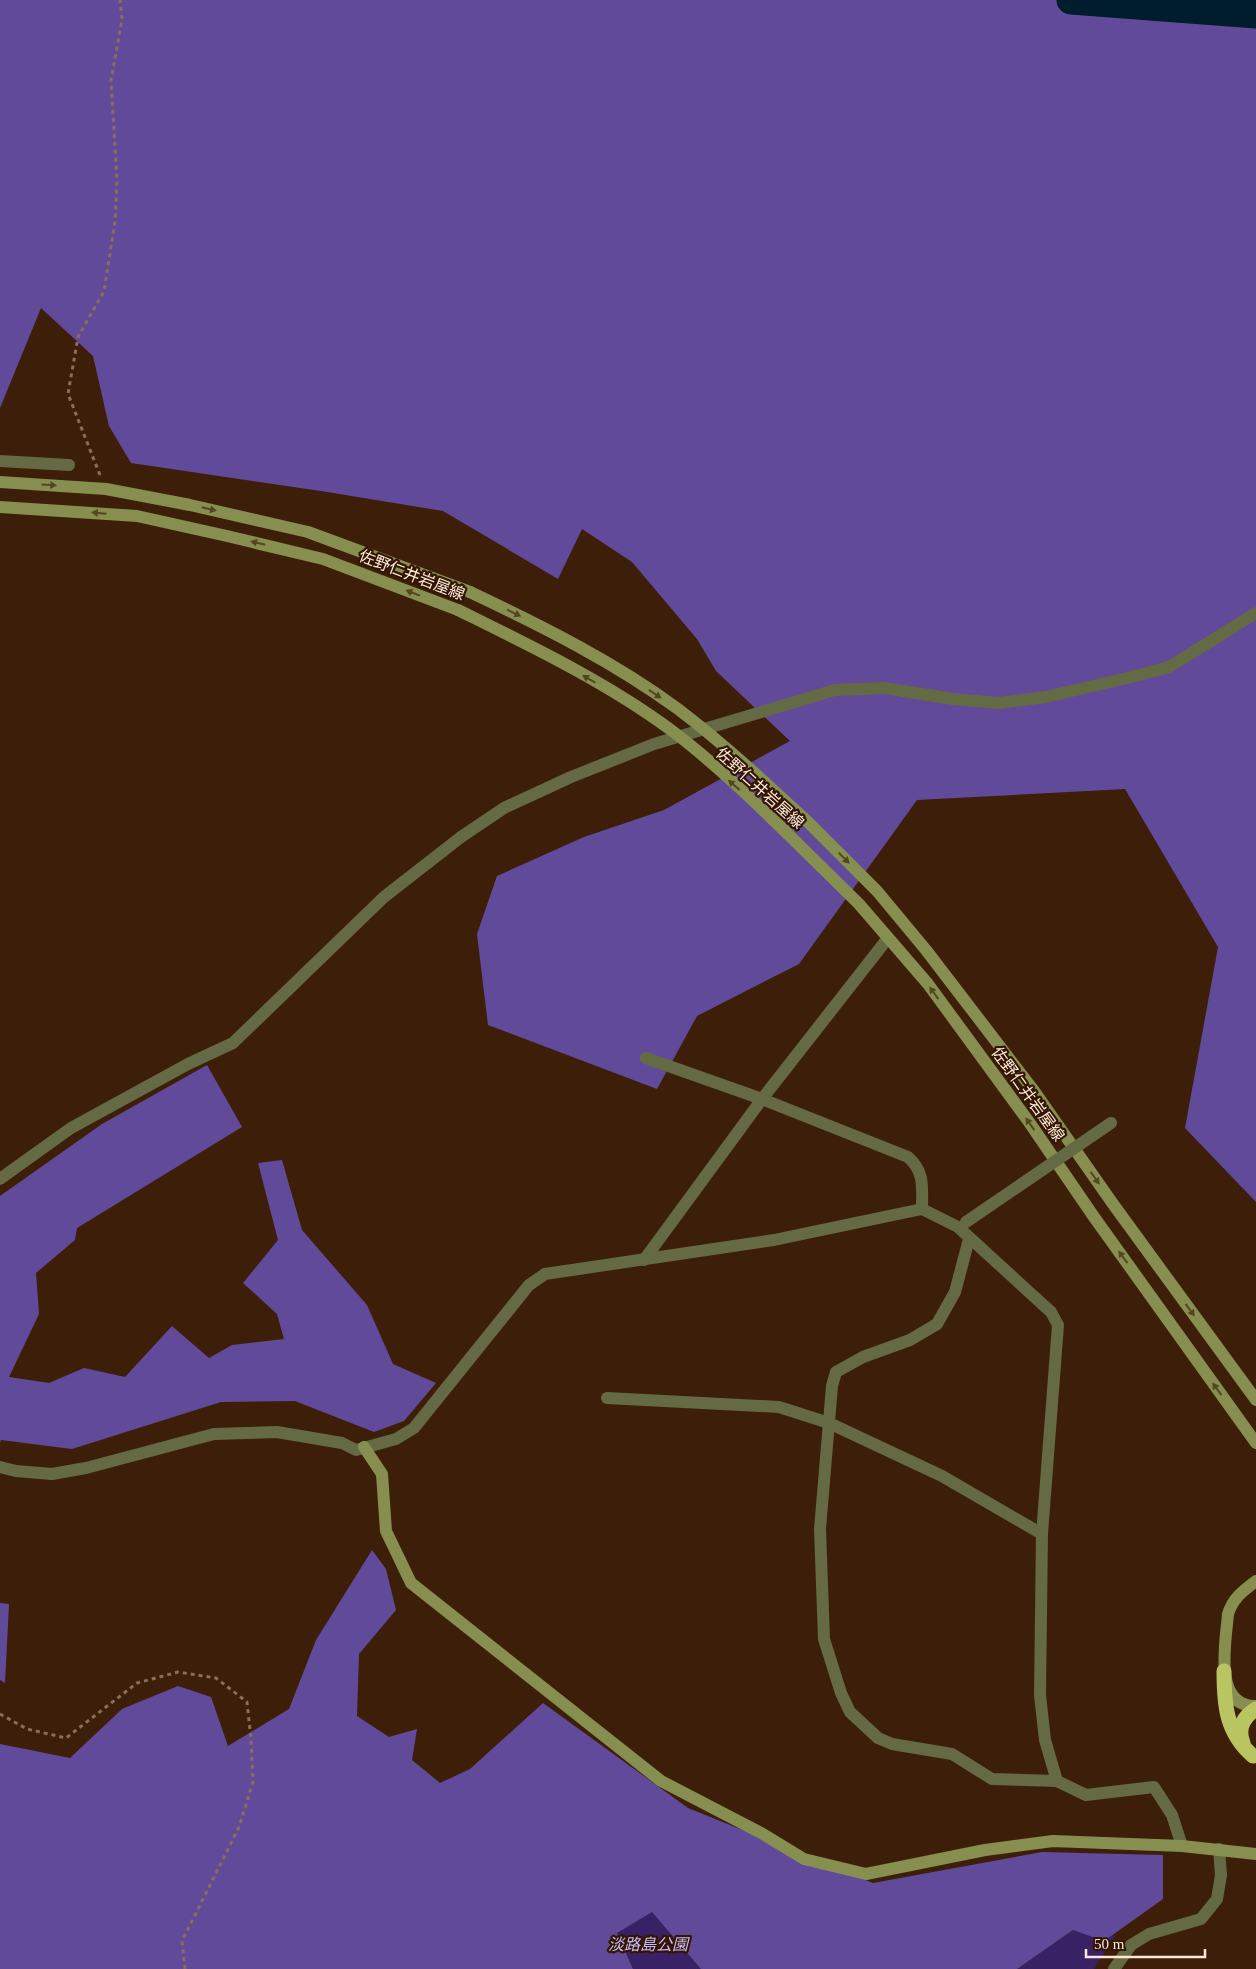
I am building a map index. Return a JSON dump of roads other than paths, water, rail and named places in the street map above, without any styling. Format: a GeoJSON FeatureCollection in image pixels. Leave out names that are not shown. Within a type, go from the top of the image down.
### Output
{"type":"FeatureCollection","features":[{"type":"Feature","properties":{"kind":"highway"},"geometry":{"type":"LineString","coordinates":[[1224,1671],[1224,1700],[1228,1722],[1239,1742],[1255,1758]]}},
{"type":"Feature","properties":{"kind":"highway"},"geometry":{"type":"LineString","coordinates":[[1255,1758],[1242,1741],[1240,1732],[1245,1717],[1256,1707]]}},
{"type":"Feature","properties":{"kind":"main road","name":"佐野仁井岩屋線"},"geometry":{"type":"LineString","coordinates":[[0,482],[106,489],[190,505],[308,532],[470,592],[533,622],[612,665],[677,709],[738,757],[809,823],[877,891],[926,950],[1034,1091],[1113,1204],[1256,1400]]}},
{"type":"Feature","properties":{"kind":"main road","name":"佐野仁井岩屋線"},"geometry":{"type":"LineString","coordinates":[[0,507],[136,516],[323,558],[458,610],[535,648],[671,730],[759,806],[860,904],[928,984],[1029,1122],[1094,1217],[1256,1443]]}},
{"type":"Feature","properties":{"kind":"main road"},"geometry":{"type":"LineString","coordinates":[[1238,1418],[1256,1448]]}},
{"type":"Feature","properties":{"kind":"main road"},"geometry":{"type":"LineString","coordinates":[[364,1446],[382,1474],[386,1531],[411,1583],[660,1782],[763,1834],[804,1859],[866,1874],[985,1850],[1052,1841],[1182,1846],[1256,1854]]}},
{"type":"Feature","properties":{"kind":"main road"},"geometry":{"type":"LineString","coordinates":[[1256,1581],[1242,1592],[1231,1606],[1228,1614],[1224,1671],[1230,1693],[1237,1700],[1256,1707]]}},
{"type":"Feature","properties":{"kind":"street"},"geometry":{"type":"LineString","coordinates":[[0,461],[69,465]]}},
{"type":"Feature","properties":{"kind":"street"},"geometry":{"type":"LineString","coordinates":[[0,1179],[72,1128],[188,1064],[233,1043],[384,897],[453,842],[504,808],[571,777],[654,744],[835,690],[884,688],[953,699],[999,703],[1046,697],[1131,678],[1169,667],[1256,614]]}},
{"type":"Feature","properties":{"kind":"street"},"geometry":{"type":"LineString","coordinates":[[644,1260],[762,1099],[888,938]]}},
{"type":"Feature","properties":{"kind":"street"},"geometry":{"type":"LineString","coordinates":[[646,1058],[762,1099],[908,1157],[918,1166],[922,1185],[922,1209]]}},
{"type":"Feature","properties":{"kind":"street"},"geometry":{"type":"LineString","coordinates":[[962,1224],[1112,1123]]}},
{"type":"Feature","properties":{"kind":"street"},"geometry":{"type":"LineString","coordinates":[[0,1467],[16,1471],[52,1474],[86,1468],[214,1434],[277,1432],[342,1443],[356,1450],[364,1446],[396,1439],[414,1428],[529,1285],[545,1274],[774,1240],[922,1209],[962,1224],[969,1239],[1051,1312],[1058,1325],[1042,1534],[1040,1695],[1045,1740],[1057,1781]]}},
{"type":"Feature","properties":{"kind":"street"},"geometry":{"type":"LineString","coordinates":[[969,1239],[955,1292],[938,1324],[910,1340],[863,1357],[836,1372],[832,1386],[820,1529],[824,1639],[840,1693],[850,1712],[878,1738],[892,1744],[952,1754],[992,1779],[1057,1781],[1086,1795],[1154,1787],[1172,1815],[1182,1846]]}},
{"type":"Feature","properties":{"kind":"street"},"geometry":{"type":"LineString","coordinates":[[607,1398],[779,1407],[829,1423],[942,1476],[1042,1534]]}},
{"type":"Feature","properties":{"kind":"street"},"geometry":{"type":"LineString","coordinates":[[1114,1969],[1131,1945],[1148,1934],[1201,1919],[1217,1899],[1222,1875],[1219,1850]]}},
{"type":"Feature","properties":{"kind":"waterway"},"geometry":{"type":"LineString","coordinates":[[1071,0],[1256,14]]}},
{"type":"Feature","properties":{"kind":"park label","name":"淡路島公園"},"geometry":{"type":"Point","coordinates":[648,1944]}}]}
